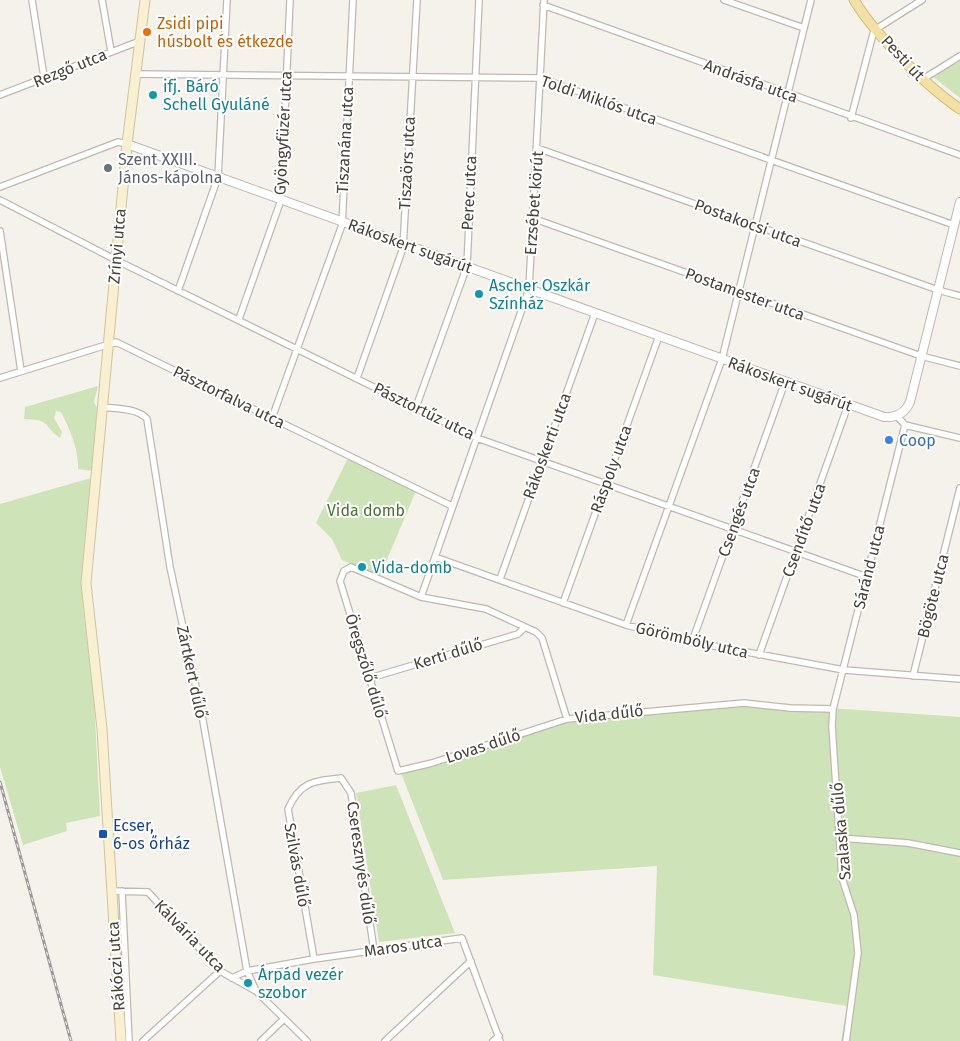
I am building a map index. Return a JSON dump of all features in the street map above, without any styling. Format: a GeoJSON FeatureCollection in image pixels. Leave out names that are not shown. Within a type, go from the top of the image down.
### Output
{"type":"FeatureCollection","features":[{"type":"Feature","properties":{"kind":"main road","name":"Zrínyi utca"},"geometry":{"type":"LineString","coordinates":[[102,407],[127,144],[145,0]]}},
{"type":"Feature","properties":{"kind":"main road","name":"Pesti út"},"geometry":{"type":"LineString","coordinates":[[854,0],[876,29],[923,79],[940,96],[960,109]]}},
{"type":"Feature","properties":{"kind":"main road","name":"Rákóczi utca"},"geometry":{"type":"LineString","coordinates":[[102,407],[86,583],[102,729],[121,1041]]}},
{"type":"Feature","properties":{"kind":"street"},"geometry":{"type":"LineString","coordinates":[[32,0],[44,77]]}},
{"type":"Feature","properties":{"kind":"street"},"geometry":{"type":"LineString","coordinates":[[102,0],[110,51]]}},
{"type":"Feature","properties":{"kind":"street"},"geometry":{"type":"LineString","coordinates":[[178,291],[218,178],[227,0]]}},
{"type":"Feature","properties":{"kind":"street","name":"Gyöngyfüzér utca"},"geometry":{"type":"LineString","coordinates":[[239,319],[281,200],[290,0]]}},
{"type":"Feature","properties":{"kind":"street","name":"Tiszanána utca"},"geometry":{"type":"LineString","coordinates":[[272,418],[342,222],[353,0]]}},
{"type":"Feature","properties":{"kind":"street","name":"Tiszaörs utca"},"geometry":{"type":"LineString","coordinates":[[357,378],[403,244],[417,0]]}},
{"type":"Feature","properties":{"kind":"street","name":"Perec utca"},"geometry":{"type":"LineString","coordinates":[[416,408],[467,266],[474,77],[479,0]]}},
{"type":"Feature","properties":{"kind":"street"},"geometry":{"type":"LineString","coordinates":[[724,0],[804,28]]}},
{"type":"Feature","properties":{"kind":"street"},"geometry":{"type":"LineString","coordinates":[[626,625],[722,359],[811,0]]}},
{"type":"Feature","properties":{"kind":"street"},"geometry":{"type":"LineString","coordinates":[[851,118],[876,29],[922,0]]}},
{"type":"Feature","properties":{"kind":"street","name":"Erzsébet körút"},"geometry":{"type":"LineString","coordinates":[[421,597],[529,289],[532,218],[538,148],[543,2]]}},
{"type":"Feature","properties":{"kind":"street","name":"Andrásfa utca"},"geometry":{"type":"LineString","coordinates":[[543,2],[851,118],[960,155]]}},
{"type":"Feature","properties":{"kind":"street","name":"Rezgő utca"},"geometry":{"type":"LineString","coordinates":[[0,96],[140,40]]}},
{"type":"Feature","properties":{"kind":"street"},"geometry":{"type":"LineString","coordinates":[[923,79],[960,56]]}},
{"type":"Feature","properties":{"kind":"street","name":"Toldi Miklós utca"},"geometry":{"type":"LineString","coordinates":[[135,74],[540,78],[954,225]]}},
{"type":"Feature","properties":{"kind":"street","name":"Rákoskert sugárút"},"geometry":{"type":"LineString","coordinates":[[0,187],[118,142],[127,144],[884,418],[897,416]]}},
{"type":"Feature","properties":{"kind":"street","name":"Postakocsi utca"},"geometry":{"type":"LineString","coordinates":[[538,148],[754,226],[960,296]]}},
{"type":"Feature","properties":{"kind":"street","name":"Pásztortűz utca"},"geometry":{"type":"LineString","coordinates":[[0,200],[178,291],[239,319],[297,350],[477,438],[867,577]]}},
{"type":"Feature","properties":{"kind":"street"},"geometry":{"type":"LineString","coordinates":[[960,202],[910,402],[905,410],[897,416],[905,425],[960,438]]}},
{"type":"Feature","properties":{"kind":"street","name":"Postamester utca"},"geometry":{"type":"LineString","coordinates":[[532,218],[921,356],[960,366]]}},
{"type":"Feature","properties":{"kind":"street"},"geometry":{"type":"LineString","coordinates":[[0,231],[21,371]]}},
{"type":"Feature","properties":{"kind":"street","name":"Rákoskerti utca"},"geometry":{"type":"LineString","coordinates":[[500,579],[595,313]]}},
{"type":"Feature","properties":{"kind":"street","name":"Ráspoly utca"},"geometry":{"type":"LineString","coordinates":[[563,603],[659,336]]}},
{"type":"Feature","properties":{"kind":"street","name":"Pásztorfalva utca"},"geometry":{"type":"LineString","coordinates":[[108,344],[116,342],[452,506]]}},
{"type":"Feature","properties":{"kind":"street"},"geometry":{"type":"LineString","coordinates":[[0,378],[108,344]]}},
{"type":"Feature","properties":{"kind":"street","name":"Csengés utca"},"geometry":{"type":"LineString","coordinates":[[692,642],[785,382]]}},
{"type":"Feature","properties":{"kind":"street","name":"Csendítő utca"},"geometry":{"type":"LineString","coordinates":[[759,656],[848,405]]}},
{"type":"Feature","properties":{"kind":"street","name":"Zártkert dűlő"},"geometry":{"type":"LineString","coordinates":[[102,407],[127,410],[143,415],[147,419],[170,567],[202,715],[247,972]]}},
{"type":"Feature","properties":{"kind":"street","name":"Sáránd utca"},"geometry":{"type":"LineString","coordinates":[[834,709],[905,425]]}},
{"type":"Feature","properties":{"kind":"street","name":"Bögöte utca"},"geometry":{"type":"LineString","coordinates":[[913,676],[960,488]]}},
{"type":"Feature","properties":{"kind":"street","name":"Görömböly utca"},"geometry":{"type":"LineString","coordinates":[[435,557],[626,625],[692,642],[759,656],[844,670],[960,679]]}},
{"type":"Feature","properties":{"kind":"street","name":"Vida dűlő"},"geometry":{"type":"LineString","coordinates":[[351,567],[421,597],[486,609],[536,632],[542,638],[567,718],[744,703],[790,708],[834,709]]}},
{"type":"Feature","properties":{"kind":"street","name":"Öregszőlő dűlő"},"geometry":{"type":"LineString","coordinates":[[351,567],[344,571],[340,581],[398,771]]}},
{"type":"Feature","properties":{"kind":"street","name":"Kerti dűlő"},"geometry":{"type":"LineString","coordinates":[[370,678],[518,634],[524,628]]}},
{"type":"Feature","properties":{"kind":"street","name":"Szalaska dűlő"},"geometry":{"type":"LineString","coordinates":[[834,709],[832,726],[842,878],[854,915],[858,954],[846,1041]]}},
{"type":"Feature","properties":{"kind":"street","name":"Lovas dűlő"},"geometry":{"type":"LineString","coordinates":[[398,771],[432,763],[567,718]]}},
{"type":"Feature","properties":{"kind":"street","name":"Cseresznyés dűlő"},"geometry":{"type":"LineString","coordinates":[[312,781],[341,778],[351,793],[374,951]]}},
{"type":"Feature","properties":{"kind":"street","name":"Szilvás dűlő"},"geometry":{"type":"LineString","coordinates":[[312,781],[294,794],[288,809],[314,960]]}},
{"type":"Feature","properties":{"kind":"street"},"geometry":{"type":"LineString","coordinates":[[840,838],[908,843],[960,853]]}},
{"type":"Feature","properties":{"kind":"street","name":"Kálvária utca"},"geometry":{"type":"LineString","coordinates":[[112,891],[148,892],[220,971],[256,991],[307,1041]]}},
{"type":"Feature","properties":{"kind":"street"},"geometry":{"type":"LineString","coordinates":[[122,891],[130,1041]]}},
{"type":"Feature","properties":{"kind":"street","name":"Maros utca"},"geometry":{"type":"LineString","coordinates":[[232,978],[247,972],[314,960],[462,938],[470,961]]}},
{"type":"Feature","properties":{"kind":"street"},"geometry":{"type":"LineString","coordinates":[[385,1041],[470,961],[500,1038],[493,1041]]}},
{"type":"Feature","properties":{"kind":"street"},"geometry":{"type":"LineString","coordinates":[[143,1041],[220,971]]}},
{"type":"Feature","properties":{"kind":"street"},"geometry":{"type":"LineString","coordinates":[[247,972],[256,991]]}},
{"type":"Feature","properties":{"kind":"street"},"geometry":{"type":"LineString","coordinates":[[260,1041],[284,1019]]}},
{"type":"Feature","properties":{"kind":"green space"},"geometry":{"type":"Polygon","coordinates":[[[960,59],[960,98],[932,76],[960,59]]]}},
{"type":"Feature","properties":{"kind":"green space"},"geometry":{"type":"Polygon","coordinates":[[[98,386],[94,402],[97,408],[92,471],[78,469],[73,440],[61,412],[56,411],[54,418],[62,432],[60,438],[43,422],[24,419],[25,407],[98,386]]]}},
{"type":"Feature","properties":{"kind":"green space","name":"Vida domb"},"geometry":{"type":"Polygon","coordinates":[[[348,458],[416,491],[380,576],[342,560],[332,539],[316,523],[348,458]]]}},
{"type":"Feature","properties":{"kind":"green space"},"geometry":{"type":"Polygon","coordinates":[[[91,478],[82,570],[83,607],[94,698],[100,816],[66,823],[67,831],[23,845],[0,767],[0,504],[91,478]]]}},
{"type":"Feature","properties":{"kind":"green space"},"geometry":{"type":"Polygon","coordinates":[[[745,706],[830,712],[830,708],[960,717],[960,1041],[841,1041],[847,1006],[653,975],[657,866],[443,880],[401,773],[563,722],[745,706]]]}},
{"type":"Feature","properties":{"kind":"green space"},"geometry":{"type":"Polygon","coordinates":[[[396,785],[455,933],[379,942],[356,793],[396,785]]]}},
{"type":"Feature","properties":{"kind":"railway"},"geometry":{"type":"LineString","coordinates":[[0,782],[71,1041]]}},
{"type":"Feature","properties":{"kind":"place","name":"Zsidi pipi húsbolt és étkezde"},"geometry":{"type":"Point","coordinates":[147,32]}},
{"type":"Feature","properties":{"kind":"place","name":"ifj. Báró Schell Gyuláné"},"geometry":{"type":"Point","coordinates":[153,95]}},
{"type":"Feature","properties":{"kind":"place","name":"Szent XXIII. János-kápolna"},"geometry":{"type":"Point","coordinates":[108,168]}},
{"type":"Feature","properties":{"kind":"place","name":"Ascher Oszkár Színház"},"geometry":{"type":"Point","coordinates":[479,294]}},
{"type":"Feature","properties":{"kind":"place","name":"Coop"},"geometry":{"type":"Point","coordinates":[889,440]}},
{"type":"Feature","properties":{"kind":"place","name":"Vida-domb"},"geometry":{"type":"Point","coordinates":[362,567]}},
{"type":"Feature","properties":{"kind":"place","name":"Ecser, 6-os őrház"},"geometry":{"type":"Point","coordinates":[103,834]}},
{"type":"Feature","properties":{"kind":"place","name":"Árpád vezér szobor"},"geometry":{"type":"Point","coordinates":[248,983]}}]}
